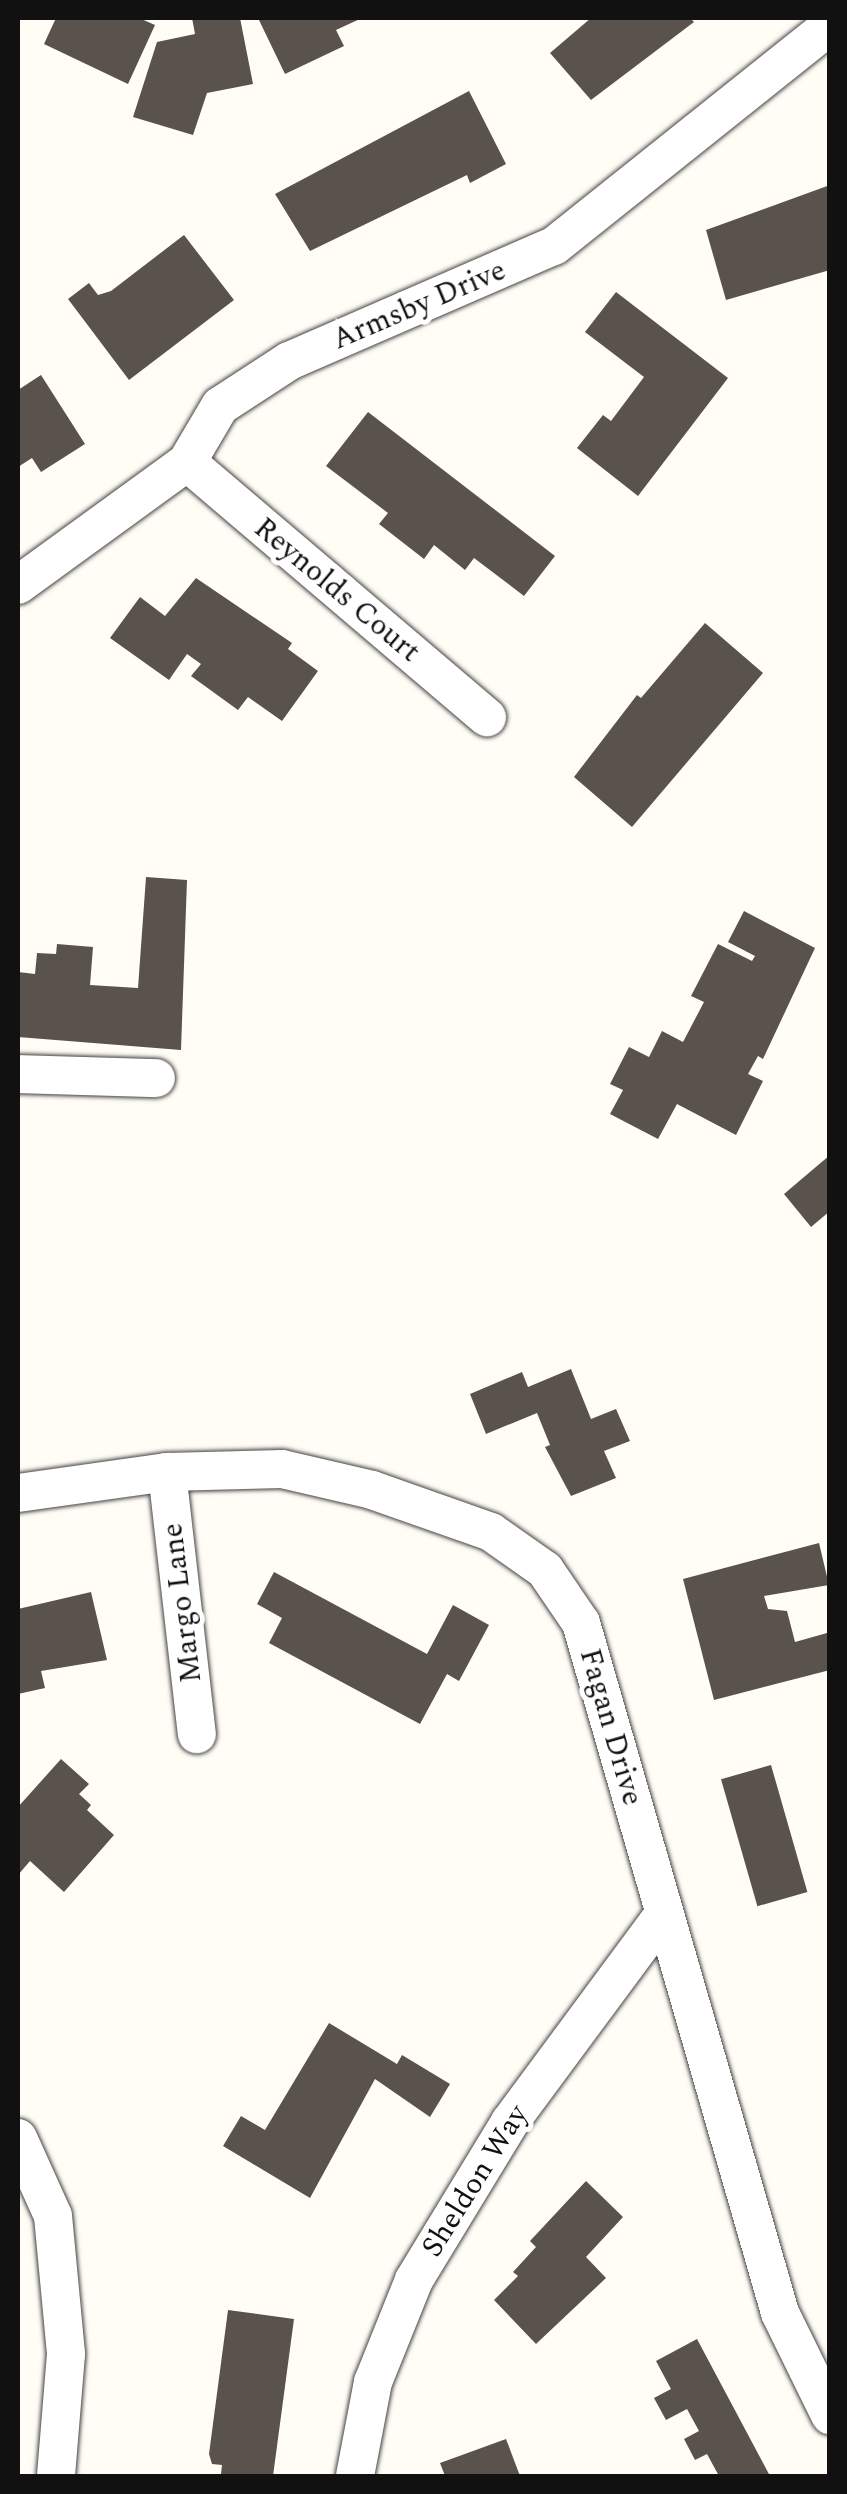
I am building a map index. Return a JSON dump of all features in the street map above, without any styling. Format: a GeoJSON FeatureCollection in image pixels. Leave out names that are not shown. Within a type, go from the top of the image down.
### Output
{"type":"FeatureCollection","features":[{"type":"Feature","properties":{"kind":"street","name":"Armsby Drive"},"geometry":{"type":"LineString","coordinates":[[18,585],[188,462],[220,406],[289,361],[554,246],[830,26]]}},
{"type":"Feature","properties":{"kind":"street","name":"Reynolds Court"},"geometry":{"type":"LineString","coordinates":[[188,462],[487,717]]}},
{"type":"Feature","properties":{"kind":"street"},"geometry":{"type":"LineString","coordinates":[[18,1074],[156,1078]]}},
{"type":"Feature","properties":{"kind":"street","name":"Fagan Drive"},"geometry":{"type":"LineString","coordinates":[[18,1493],[166,1472],[282,1470],[372,1490],[491,1532],[545,1570],[581,1623],[661,1918],[780,2314],[830,2415]]}},
{"type":"Feature","properties":{"kind":"street","name":"Margo Lane"},"geometry":{"type":"LineString","coordinates":[[166,1472],[196,1734]]}},
{"type":"Feature","properties":{"kind":"street","name":"Sheldon Way"},"geometry":{"type":"LineString","coordinates":[[355,2476],[373,2382],[414,2280],[510,2122],[661,1918]]}},
{"type":"Feature","properties":{"kind":"street"},"geometry":{"type":"LineString","coordinates":[[18,2138],[53,2216],[66,2354],[56,2476]]}},
{"type":"Feature","properties":{"kind":"building"},"geometry":{"type":"Polygon","coordinates":[[[56,18],[139,18],[155,25],[128,84],[44,44],[56,18]]]}},
{"type":"Feature","properties":{"kind":"building"},"geometry":{"type":"Polygon","coordinates":[[[192,18],[240,18],[253,84],[207,93],[193,135],[133,117],[157,42],[195,34],[192,18]]]}},
{"type":"Feature","properties":{"kind":"building"},"geometry":{"type":"Polygon","coordinates":[[[258,18],[362,18],[336,30],[344,46],[285,74],[258,18]]]}},
{"type":"Feature","properties":{"kind":"building"},"geometry":{"type":"Polygon","coordinates":[[[591,18],[690,18],[694,22],[591,100],[550,53],[591,18]]]}},
{"type":"Feature","properties":{"kind":"building"},"geometry":{"type":"Polygon","coordinates":[[[469,91],[506,164],[470,183],[467,175],[310,251],[275,194],[469,91]]]}},
{"type":"Feature","properties":{"kind":"building"},"geometry":{"type":"Polygon","coordinates":[[[830,185],[830,270],[726,300],[706,230],[830,185]]]}},
{"type":"Feature","properties":{"kind":"building"},"geometry":{"type":"Polygon","coordinates":[[[184,235],[234,300],[129,380],[68,299],[89,283],[98,295],[111,291],[184,235]]]}},
{"type":"Feature","properties":{"kind":"building"},"geometry":{"type":"Polygon","coordinates":[[[616,292],[728,378],[638,496],[577,448],[603,415],[611,421],[644,377],[585,332],[616,292]]]}},
{"type":"Feature","properties":{"kind":"building"},"geometry":{"type":"Polygon","coordinates":[[[41,375],[85,444],[41,472],[32,458],[18,467],[18,390],[41,375]]]}},
{"type":"Feature","properties":{"kind":"building"},"geometry":{"type":"Polygon","coordinates":[[[368,412],[555,556],[524,596],[474,558],[465,570],[434,545],[424,559],[379,524],[388,513],[326,466],[368,412]]]}},
{"type":"Feature","properties":{"kind":"building"},"geometry":{"type":"Polygon","coordinates":[[[196,578],[292,643],[288,649],[318,671],[282,721],[248,697],[238,710],[191,676],[201,664],[187,654],[169,680],[110,638],[140,597],[165,616],[196,578]]]}},
{"type":"Feature","properties":{"kind":"building"},"geometry":{"type":"Polygon","coordinates":[[[705,623],[763,673],[632,827],[574,777],[637,695],[641,698],[705,623]]]}},
{"type":"Feature","properties":{"kind":"building"},"geometry":{"type":"Polygon","coordinates":[[[146,877],[187,880],[181,1050],[18,1037],[18,972],[35,974],[37,953],[56,954],[57,944],[93,947],[90,985],[138,988],[146,877]]]}},
{"type":"Feature","properties":{"kind":"building"},"geometry":{"type":"Polygon","coordinates":[[[744,911],[815,948],[763,1059],[758,1056],[748,1074],[763,1081],[736,1135],[677,1104],[658,1139],[610,1114],[623,1090],[610,1084],[629,1047],[649,1057],[662,1031],[683,1042],[704,1002],[691,996],[718,944],[752,961],[755,956],[728,942],[744,911]]]}},
{"type":"Feature","properties":{"kind":"building"},"geometry":{"type":"Polygon","coordinates":[[[830,1155],[830,1211],[811,1227],[784,1194],[830,1155]]]}},
{"type":"Feature","properties":{"kind":"building"},"geometry":{"type":"Polygon","coordinates":[[[571,1369],[591,1419],[616,1409],[630,1441],[604,1451],[616,1478],[571,1496],[545,1447],[550,1445],[537,1413],[486,1434],[470,1394],[522,1372],[528,1387],[571,1369]]]}},
{"type":"Feature","properties":{"kind":"building"},"geometry":{"type":"Polygon","coordinates":[[[819,1543],[829,1585],[764,1596],[768,1609],[787,1611],[795,1642],[827,1633],[830,1670],[714,1700],[683,1579],[819,1543]]]}},
{"type":"Feature","properties":{"kind":"building"},"geometry":{"type":"Polygon","coordinates":[[[274,1572],[427,1654],[453,1605],[489,1625],[459,1681],[447,1674],[420,1724],[269,1643],[282,1618],[257,1604],[274,1572]]]}},
{"type":"Feature","properties":{"kind":"building"},"geometry":{"type":"Polygon","coordinates":[[[91,1592],[107,1660],[41,1671],[45,1688],[18,1694],[18,1609],[91,1592]]]}},
{"type":"Feature","properties":{"kind":"building"},"geometry":{"type":"Polygon","coordinates":[[[61,1759],[89,1784],[79,1794],[91,1805],[87,1810],[114,1835],[64,1892],[30,1861],[18,1875],[18,1807],[61,1759]]]}},
{"type":"Feature","properties":{"kind":"building"},"geometry":{"type":"Polygon","coordinates":[[[771,1765],[807,1892],[757,1906],[721,1779],[771,1765]]]}},
{"type":"Feature","properties":{"kind":"building"},"geometry":{"type":"Polygon","coordinates":[[[329,2023],[397,2064],[402,2055],[450,2084],[430,2117],[375,2079],[310,2198],[223,2146],[241,2116],[265,2130],[329,2023]]]}},
{"type":"Feature","properties":{"kind":"building"},"geometry":{"type":"Polygon","coordinates":[[[586,2181],[623,2217],[586,2257],[606,2278],[536,2344],[494,2300],[518,2276],[513,2272],[536,2247],[530,2241],[586,2181]]]}},
{"type":"Feature","properties":{"kind":"building"},"geometry":{"type":"Polygon","coordinates":[[[228,2310],[294,2319],[273,2476],[221,2474],[222,2465],[212,2464],[209,2454],[228,2310]]]}},
{"type":"Feature","properties":{"kind":"building"},"geometry":{"type":"Polygon","coordinates":[[[697,2339],[770,2476],[719,2476],[707,2454],[695,2460],[684,2439],[699,2431],[687,2409],[666,2420],[654,2398],[671,2389],[656,2361],[697,2339]]]}},
{"type":"Feature","properties":{"kind":"building"},"geometry":{"type":"Polygon","coordinates":[[[506,2439],[520,2476],[445,2476],[440,2463],[506,2439]]]}}]}
